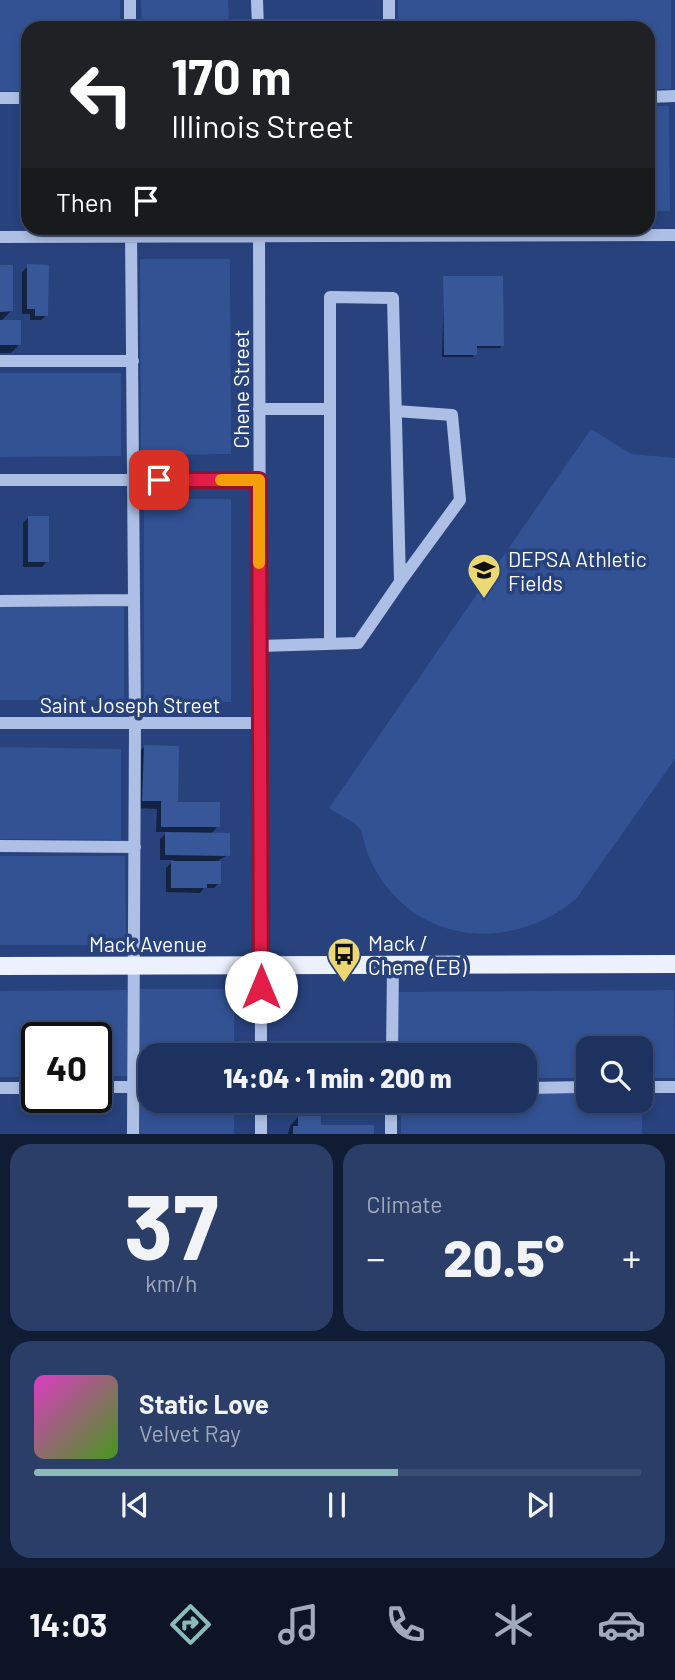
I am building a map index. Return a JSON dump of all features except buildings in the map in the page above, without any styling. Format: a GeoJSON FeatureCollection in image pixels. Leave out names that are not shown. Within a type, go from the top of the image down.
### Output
{"type":"FeatureCollection","features":[{"type":"Feature","properties":{"kind":"main road","name":"Mack Avenue"},"geometry":{"type":"LineString","coordinates":[[0,966],[675,964]]}},
{"type":"Feature","properties":{"kind":"street"},"geometry":{"type":"LineString","coordinates":[[130,0],[130,21]]}},
{"type":"Feature","properties":{"kind":"street"},"geometry":{"type":"LineString","coordinates":[[257,0],[258,21]]}},
{"type":"Feature","properties":{"kind":"street"},"geometry":{"type":"LineString","coordinates":[[389,0],[389,21]]}},
{"type":"Feature","properties":{"kind":"street"},"geometry":{"type":"LineString","coordinates":[[655,97],[675,96]]}},
{"type":"Feature","properties":{"kind":"street"},"geometry":{"type":"LineString","coordinates":[[0,98],[21,98]]}},
{"type":"Feature","properties":{"kind":"street"},"geometry":{"type":"LineString","coordinates":[[0,237],[52,235]]}},
{"type":"Feature","properties":{"kind":"street"},"geometry":{"type":"LineString","coordinates":[[131,235],[135,723],[133,1134]]}},
{"type":"Feature","properties":{"kind":"street","name":"Chene Street"},"geometry":{"type":"LineString","coordinates":[[258,235],[261,1043]]}},
{"type":"Feature","properties":{"kind":"street"},"geometry":{"type":"LineString","coordinates":[[655,235],[675,235]]}},
{"type":"Feature","properties":{"kind":"street"},"geometry":{"type":"LineString","coordinates":[[330,644],[330,296],[393,298],[400,582]]}},
{"type":"Feature","properties":{"kind":"street"},"geometry":{"type":"LineString","coordinates":[[0,361],[133,362]]}},
{"type":"Feature","properties":{"kind":"street"},"geometry":{"type":"LineString","coordinates":[[259,409],[330,409]]}},
{"type":"Feature","properties":{"kind":"street"},"geometry":{"type":"LineString","coordinates":[[260,646],[358,643],[460,500],[452,415],[396,411]]}},
{"type":"Feature","properties":{"kind":"street"},"geometry":{"type":"LineString","coordinates":[[0,480],[259,480]]}},
{"type":"Feature","properties":{"kind":"street"},"geometry":{"type":"LineString","coordinates":[[0,601],[134,600]]}},
{"type":"Feature","properties":{"kind":"street","name":"Saint Joseph Street"},"geometry":{"type":"LineString","coordinates":[[0,723],[260,723]]}},
{"type":"Feature","properties":{"kind":"street"},"geometry":{"type":"LineString","coordinates":[[0,846],[135,847]]}},
{"type":"Feature","properties":{"kind":"street"},"geometry":{"type":"LineString","coordinates":[[392,1043],[393,965]]}},
{"type":"Feature","properties":{"kind":"street"},"geometry":{"type":"LineString","coordinates":[[112,1087],[133,1087]]}},
{"type":"Feature","properties":{"kind":"street"},"geometry":{"type":"LineString","coordinates":[[537,1088],[576,1087]]}},
{"type":"Feature","properties":{"kind":"street"},"geometry":{"type":"LineString","coordinates":[[653,1087],[675,1087]]}},
{"type":"Feature","properties":{"kind":"street"},"geometry":{"type":"LineString","coordinates":[[0,1088],[21,1088]]}},
{"type":"Feature","properties":{"kind":"street"},"geometry":{"type":"LineString","coordinates":[[261,1113],[261,1134]]}},
{"type":"Feature","properties":{"kind":"street"},"geometry":{"type":"LineString","coordinates":[[391,1113],[391,1134]]}},
{"type":"Feature","properties":{"kind":"shaded area"},"geometry":{"type":"Polygon","coordinates":[[[0,0],[120,0],[120,21],[21,21],[21,91],[0,91],[0,0]]]}},
{"type":"Feature","properties":{"kind":"shaded area"},"geometry":{"type":"Polygon","coordinates":[[[141,0],[228,0],[229,21],[142,21],[141,0]]]}},
{"type":"Feature","properties":{"kind":"shaded area"},"geometry":{"type":"Polygon","coordinates":[[[398,0],[671,0],[671,89],[655,89],[655,21],[398,21],[398,0]]]}},
{"type":"Feature","properties":{"kind":"shaded area"},"geometry":{"type":"Polygon","coordinates":[[[655,106],[669,106],[670,211],[655,211],[655,106]]]}},
{"type":"Feature","properties":{"kind":"shaded area"},"geometry":{"type":"Polygon","coordinates":[[[140,259],[230,259],[231,454],[141,455],[140,259]]]}},
{"type":"Feature","properties":{"kind":"shaded area"},"geometry":{"type":"Polygon","coordinates":[[[0,373],[121,373],[121,456],[0,457],[0,373]]]}},
{"type":"Feature","properties":{"kind":"shaded area"},"geometry":{"type":"Polygon","coordinates":[[[591,429],[631,454],[675,458],[675,759],[576,899],[531,925],[506,932],[481,934],[456,931],[432,923],[410,910],[390,891],[370,860],[360,829],[329,808],[591,429]]]}},
{"type":"Feature","properties":{"kind":"shaded area"},"geometry":{"type":"Polygon","coordinates":[[[144,499],[231,499],[231,702],[144,702],[144,499]]]}},
{"type":"Feature","properties":{"kind":"shaded area"},"geometry":{"type":"Polygon","coordinates":[[[0,607],[124,607],[124,700],[0,700],[0,607]]]}},
{"type":"Feature","properties":{"kind":"shaded area"},"geometry":{"type":"Polygon","coordinates":[[[0,747],[121,749],[121,840],[0,839],[0,747]]]}},
{"type":"Feature","properties":{"kind":"shaded area"},"geometry":{"type":"Polygon","coordinates":[[[0,856],[125,856],[126,945],[0,945],[0,856]]]}},
{"type":"Feature","properties":{"kind":"shaded area"},"geometry":{"type":"Polygon","coordinates":[[[139,989],[234,989],[234,1043],[139,1043],[139,989]]]}},
{"type":"Feature","properties":{"kind":"shaded area"},"geometry":{"type":"Polygon","coordinates":[[[127,990],[128,1076],[112,1076],[112,1022],[21,1022],[21,1077],[0,1077],[0,991],[127,990]]]}},
{"type":"Feature","properties":{"kind":"shaded area"},"geometry":{"type":"Polygon","coordinates":[[[674,990],[675,1078],[653,1078],[653,1036],[576,1036],[576,1078],[537,1078],[537,1043],[398,1043],[398,992],[674,990]]]}},
{"type":"Feature","properties":{"kind":"shaded area"},"geometry":{"type":"Polygon","coordinates":[[[537,1094],[576,1094],[576,1113],[642,1113],[642,1134],[401,1134],[401,1113],[537,1113],[537,1094]]]}},
{"type":"Feature","properties":{"kind":"shaded area"},"geometry":{"type":"Polygon","coordinates":[[[139,1113],[234,1113],[234,1134],[139,1134],[139,1113]]]}},
{"type":"Feature","properties":{"kind":"slow traffic"},"geometry":{"type":"LineString","coordinates":[[221,480],[259,480],[259,563]]}},
{"type":"Feature","properties":{"kind":"place","name":"DEPSA Athletic Fields"},"geometry":{"type":"Point","coordinates":[484,600]}},
{"type":"Feature","properties":{"kind":"place","name":"Mack / Chene (EB)"},"geometry":{"type":"Point","coordinates":[344,984]}},
{"type":"Feature","properties":{"kind":"route"},"geometry":{"type":"LineString","coordinates":[[159,480],[259,480],[261,987]]}}]}
